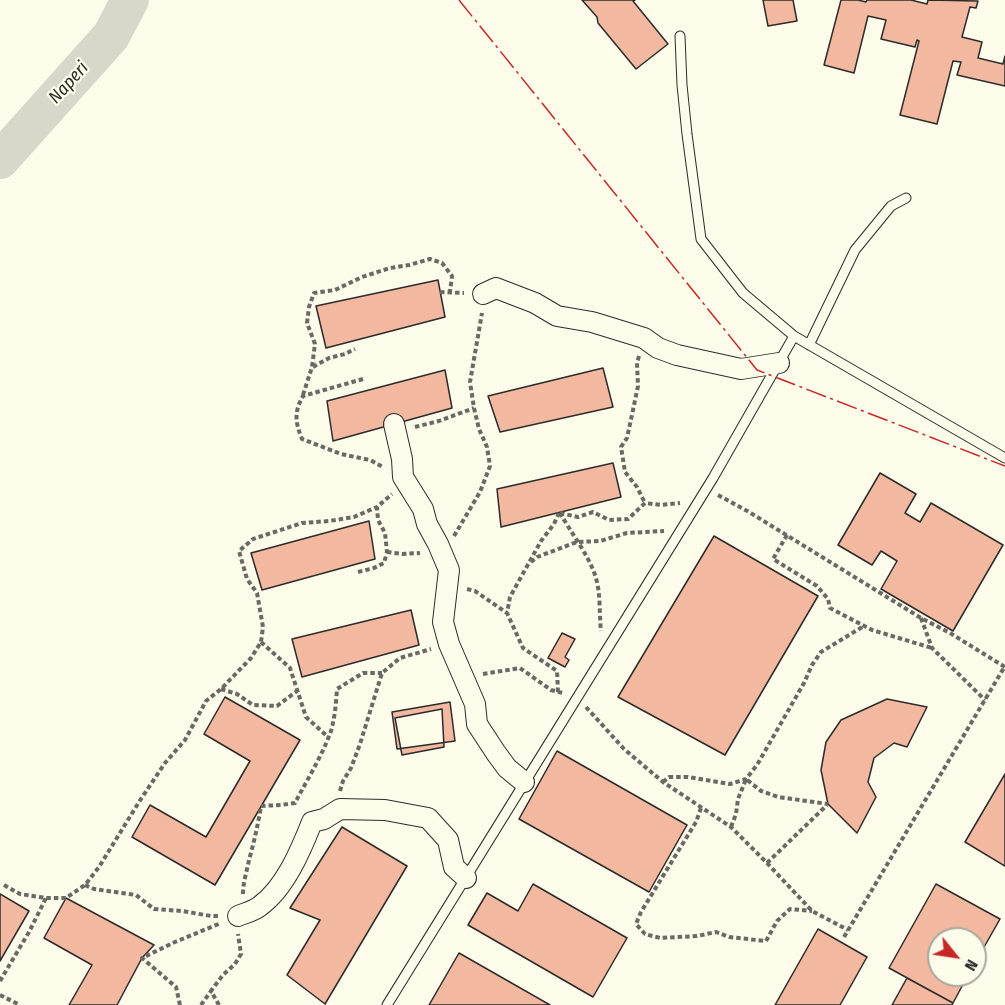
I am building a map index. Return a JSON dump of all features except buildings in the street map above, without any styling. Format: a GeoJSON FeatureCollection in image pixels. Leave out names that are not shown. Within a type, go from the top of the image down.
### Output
{"type":"FeatureCollection","features":[{"type":"Feature","properties":{"kind":"street"},"geometry":{"type":"LineString","coordinates":[[483,294],[496,288],[535,303],[557,316],[592,322],[644,338],[658,348],[677,355],[741,369],[778,363]]}},
{"type":"Feature","properties":{"kind":"street"},"geometry":{"type":"LineString","coordinates":[[394,424],[402,459],[403,477],[423,509],[427,524],[449,570],[443,622],[449,644],[475,704],[477,724],[507,768],[524,782]]}},
{"type":"Feature","properties":{"kind":"street"},"geometry":{"type":"LineString","coordinates":[[238,916],[259,907],[278,890],[305,841],[312,822],[324,819],[340,810],[385,810],[428,818],[448,840],[454,867],[466,878]]}},
{"type":"Feature","properties":{"kind":"lane"},"geometry":{"type":"LineString","coordinates":[[680,36],[682,86],[701,239],[743,293],[794,336],[1005,458]]}},
{"type":"Feature","properties":{"kind":"lane"},"geometry":{"type":"LineString","coordinates":[[809,345],[855,250],[891,206],[906,198]]}},
{"type":"Feature","properties":{"kind":"lane"},"geometry":{"type":"LineString","coordinates":[[387,1005],[707,489],[794,336]]}},
{"type":"Feature","properties":{"kind":"path"},"geometry":{"type":"LineString","coordinates":[[4,885],[20,894],[66,898],[85,885],[165,764],[185,740],[206,701],[252,658],[261,642],[263,627],[256,593],[247,579],[239,551],[253,539],[302,523],[354,517],[377,507],[392,494],[403,477],[370,460],[341,454],[302,439],[296,425],[297,407],[312,367],[315,344],[307,323],[314,292],[335,290],[362,277],[430,259],[441,263],[452,276],[450,292]]}},
{"type":"Feature","properties":{"kind":"path"},"geometry":{"type":"LineString","coordinates":[[387,552],[442,553],[480,492],[490,466],[487,447],[479,429],[474,408],[470,382],[483,311],[483,294]]}},
{"type":"Feature","properties":{"kind":"path"},"geometry":{"type":"LineString","coordinates":[[644,338],[637,363],[638,386],[627,438],[621,447],[625,472],[637,487],[645,503]]}},
{"type":"Feature","properties":{"kind":"path"},"geometry":{"type":"LineString","coordinates":[[312,367],[329,358],[356,349]]}},
{"type":"Feature","properties":{"kind":"path"},"geometry":{"type":"LineString","coordinates":[[303,396],[363,379]]}},
{"type":"Feature","properties":{"kind":"path"},"geometry":{"type":"LineString","coordinates":[[394,424],[417,427],[474,408]]}},
{"type":"Feature","properties":{"kind":"path"},"geometry":{"type":"LineString","coordinates":[[707,489],[750,512],[1005,667],[844,937]]}},
{"type":"Feature","properties":{"kind":"path"},"geometry":{"type":"LineString","coordinates":[[645,503],[661,505],[700,500]]}},
{"type":"Feature","properties":{"kind":"path"},"geometry":{"type":"LineString","coordinates":[[559,513],[578,517],[593,512],[609,520],[628,519],[645,503]]}},
{"type":"Feature","properties":{"kind":"path"},"geometry":{"type":"LineString","coordinates":[[358,572],[384,563],[387,552],[385,533],[378,520],[377,507]]}},
{"type":"Feature","properties":{"kind":"path"},"geometry":{"type":"LineString","coordinates":[[559,513],[596,576],[604,654]]}},
{"type":"Feature","properties":{"kind":"path"},"geometry":{"type":"LineString","coordinates":[[507,612],[510,597],[559,513]]}},
{"type":"Feature","properties":{"kind":"path"},"geometry":{"type":"LineString","coordinates":[[528,565],[537,556],[577,542],[600,541],[627,534],[681,531]]}},
{"type":"Feature","properties":{"kind":"path"},"geometry":{"type":"LineString","coordinates":[[787,535],[772,559],[817,586],[828,599],[830,608],[872,630],[932,648]]}},
{"type":"Feature","properties":{"kind":"path"},"geometry":{"type":"LineString","coordinates":[[447,584],[475,591],[507,612],[523,648],[557,671],[558,693]]}},
{"type":"Feature","properties":{"kind":"path"},"geometry":{"type":"LineString","coordinates":[[921,618],[932,648],[985,700]]}},
{"type":"Feature","properties":{"kind":"path"},"geometry":{"type":"LineString","coordinates":[[731,827],[746,779],[757,765],[812,665],[822,652],[864,626]]}},
{"type":"Feature","properties":{"kind":"path"},"geometry":{"type":"LineString","coordinates":[[261,642],[290,668],[306,717],[328,737]]}},
{"type":"Feature","properties":{"kind":"path"},"geometry":{"type":"LineString","coordinates":[[333,813],[343,782],[360,744],[382,673],[399,658],[449,644]]}},
{"type":"Feature","properties":{"kind":"path"},"geometry":{"type":"LineString","coordinates":[[462,677],[520,668],[551,690],[578,696],[624,749],[663,783],[731,827],[812,911],[849,930]]}},
{"type":"Feature","properties":{"kind":"path"},"geometry":{"type":"LineString","coordinates":[[201,1005],[241,954],[238,916],[261,807],[295,803],[328,737],[335,711],[337,689],[363,673],[382,673]]}},
{"type":"Feature","properties":{"kind":"path"},"geometry":{"type":"LineString","coordinates":[[221,689],[237,694],[253,705],[277,706],[297,692]]}},
{"type":"Feature","properties":{"kind":"path"},"geometry":{"type":"LineString","coordinates":[[663,783],[669,777],[688,777],[730,784],[746,779]]}},
{"type":"Feature","properties":{"kind":"path"},"geometry":{"type":"LineString","coordinates":[[746,779],[761,791],[778,797],[828,804],[768,863]]}},
{"type":"Feature","properties":{"kind":"path"},"geometry":{"type":"LineString","coordinates":[[701,808],[696,822],[641,912],[636,924],[645,934],[660,938],[697,936],[716,932],[729,937],[766,941],[777,921],[790,909],[812,911]]}},
{"type":"Feature","properties":{"kind":"path"},"geometry":{"type":"LineString","coordinates":[[85,885],[94,889],[136,895],[154,909],[211,916],[238,916]]}},
{"type":"Feature","properties":{"kind":"path"},"geometry":{"type":"LineString","coordinates":[[0,981],[46,898]]}},
{"type":"Feature","properties":{"kind":"path"},"geometry":{"type":"LineString","coordinates":[[180,1005],[176,987],[142,958],[238,916]]}},
{"type":"Feature","properties":{"kind":"path"},"geometry":{"type":"LineString","coordinates":[[211,991],[219,1005]]}},
{"type":"Feature","properties":{"kind":"path"},"geometry":{"type":"LineString","coordinates":[[0,995],[20,1005]]}},
{"type":"Feature","properties":{"kind":"waterway","name":"Naperi"},"geometry":{"type":"LineString","coordinates":[[0,160],[111,36],[130,0]]}},
{"type":"Feature","properties":{"kind":"power"},"geometry":{"type":"LineString","coordinates":[[459,0],[757,370],[1005,466]]}}]}
